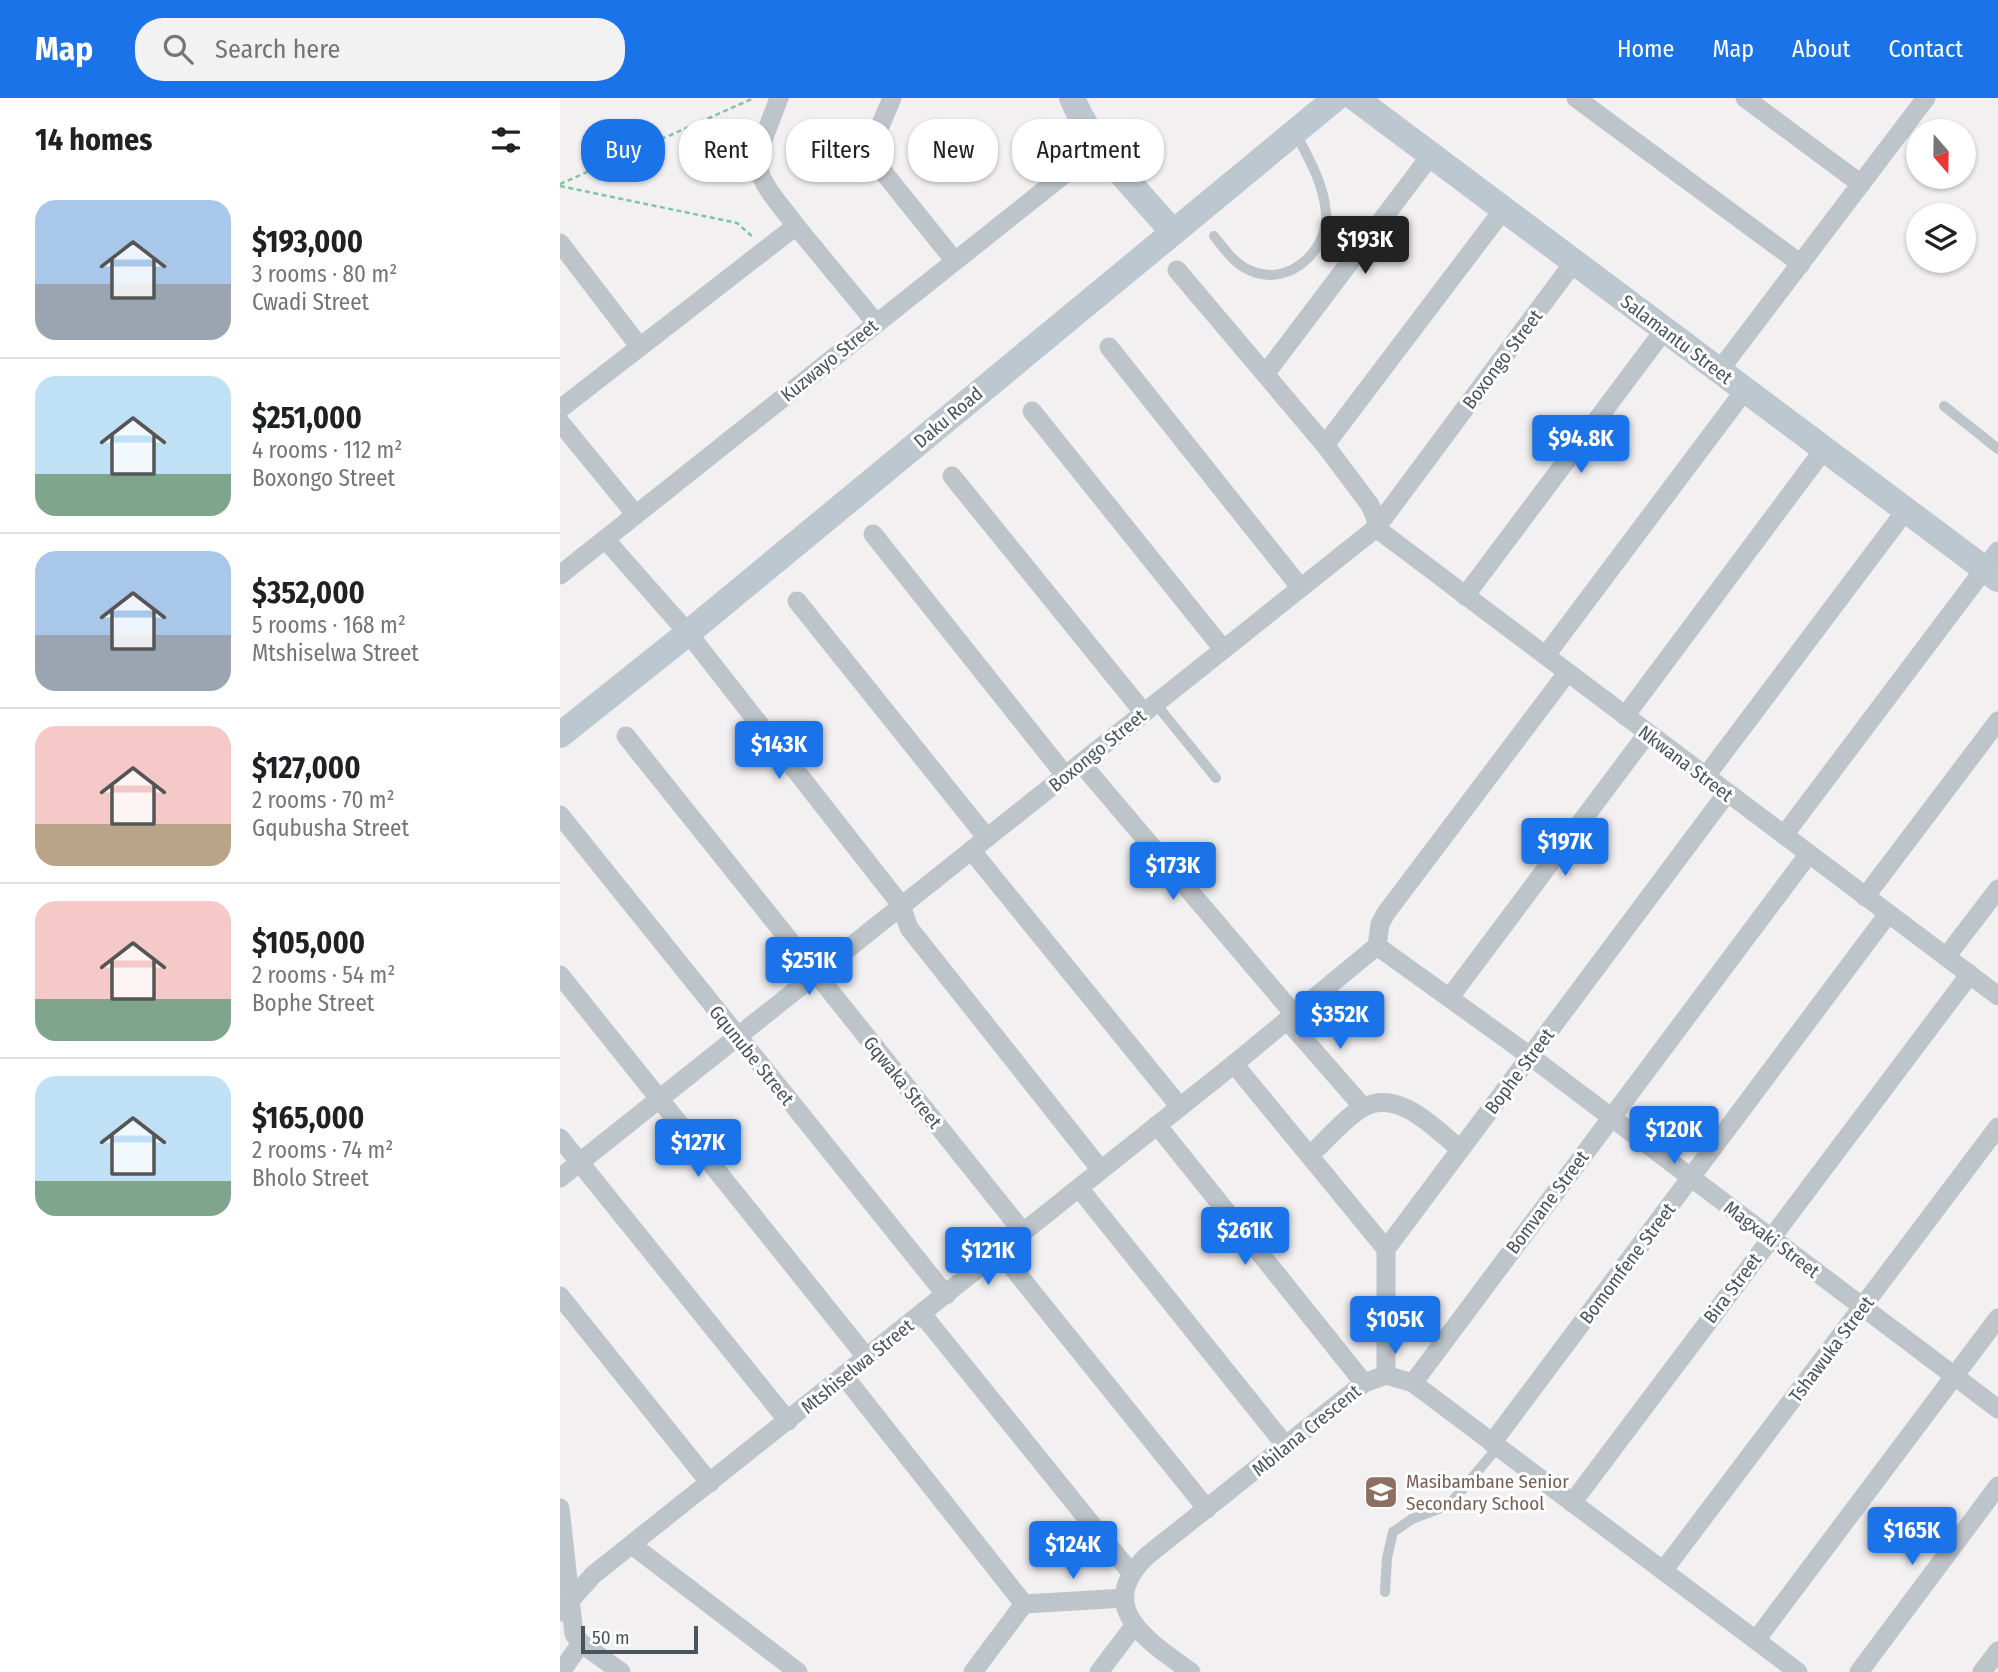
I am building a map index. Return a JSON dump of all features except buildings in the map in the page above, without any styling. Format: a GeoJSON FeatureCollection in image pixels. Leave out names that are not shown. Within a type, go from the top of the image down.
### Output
{"type":"FeatureCollection","features":[{"type":"Feature","properties":{"kind":"main road"},"geometry":{"type":"LineString","coordinates":[[1051,98],[1074,119]]}},
{"type":"Feature","properties":{"kind":"main road"},"geometry":{"type":"LineString","coordinates":[[1072,98],[1083,119]]}},
{"type":"Feature","properties":{"kind":"main road","name":"Daku Road"},"geometry":{"type":"LineString","coordinates":[[560,735],[688,633],[1336,98]]}},
{"type":"Feature","properties":{"kind":"main road","name":"Salamantu Street"},"geometry":{"type":"LineString","coordinates":[[1355,98],[1906,510],[1994,567]]}},
{"type":"Feature","properties":{"kind":"main road"},"geometry":{"type":"LineString","coordinates":[[1131,182],[1172,231]]}},
{"type":"Feature","properties":{"kind":"street"},"geometry":{"type":"LineString","coordinates":[[892,98],[873,143],[876,163],[954,260]]}},
{"type":"Feature","properties":{"kind":"street"},"geometry":{"type":"LineString","coordinates":[[1576,98],[1801,264]]}},
{"type":"Feature","properties":{"kind":"street"},"geometry":{"type":"LineString","coordinates":[[1745,98],[1861,184]]}},
{"type":"Feature","properties":{"kind":"street"},"geometry":{"type":"LineString","coordinates":[[776,99],[757,156],[756,166],[760,177],[796,226],[876,323]]}},
{"type":"Feature","properties":{"kind":"street"},"geometry":{"type":"LineString","coordinates":[[1719,371],[1861,184],[1920,100]]}},
{"type":"Feature","properties":{"kind":"street"},"geometry":{"type":"LineString","coordinates":[[1266,373],[1431,155]]}},
{"type":"Feature","properties":{"kind":"street","name":"Kuzwayo Street"},"geometry":{"type":"LineString","coordinates":[[560,575],[954,260],[1042,182]]}},
{"type":"Feature","properties":{"kind":"street"},"geometry":{"type":"LineString","coordinates":[[1325,445],[1503,210]]}},
{"type":"Feature","properties":{"kind":"street"},"geometry":{"type":"LineString","coordinates":[[560,409],[796,226]]}},
{"type":"Feature","properties":{"kind":"street"},"geometry":{"type":"LineString","coordinates":[[560,243],[639,346]]}},
{"type":"Feature","properties":{"kind":"street","name":"Boxongo Street"},"geometry":{"type":"LineString","coordinates":[[560,1178],[1376,528],[1574,262]]}},
{"type":"Feature","properties":{"kind":"street"},"geometry":{"type":"LineString","coordinates":[[1177,270],[1325,445],[1370,505],[1376,519],[1376,528]]}},
{"type":"Feature","properties":{"kind":"street"},"geometry":{"type":"LineString","coordinates":[[1465,596],[1665,329]]}},
{"type":"Feature","properties":{"kind":"street"},"geometry":{"type":"LineString","coordinates":[[1110,347],[1300,587]]}},
{"type":"Feature","properties":{"kind":"street"},"geometry":{"type":"LineString","coordinates":[[1546,656],[1745,390]]}},
{"type":"Feature","properties":{"kind":"street"},"geometry":{"type":"LineString","coordinates":[[1032,411],[1223,649]]}},
{"type":"Feature","properties":{"kind":"street"},"geometry":{"type":"LineString","coordinates":[[560,422],[636,515]]}},
{"type":"Feature","properties":{"kind":"street"},"geometry":{"type":"LineString","coordinates":[[1625,716],[1825,448]]}},
{"type":"Feature","properties":{"kind":"street"},"geometry":{"type":"LineString","coordinates":[[952,475],[1150,708]]}},
{"type":"Feature","properties":{"kind":"street"},"geometry":{"type":"LineString","coordinates":[[1706,776],[1906,510]]}},
{"type":"Feature","properties":{"kind":"street","name":"Nkwana Street"},"geometry":{"type":"LineString","coordinates":[[1376,528],[1998,996]]}},
{"type":"Feature","properties":{"kind":"street"},"geometry":{"type":"LineString","coordinates":[[873,534],[1065,775]]}},
{"type":"Feature","properties":{"kind":"street"},"geometry":{"type":"LineString","coordinates":[[605,539],[688,633],[901,905],[909,928],[1101,1170]]}},
{"type":"Feature","properties":{"kind":"street"},"geometry":{"type":"LineString","coordinates":[[1784,835],[1994,567]]}},
{"type":"Feature","properties":{"kind":"street"},"geometry":{"type":"LineString","coordinates":[[797,601],[987,838]]}},
{"type":"Feature","properties":{"kind":"street"},"geometry":{"type":"LineString","coordinates":[[1377,946],[1380,924],[1386,913],[1567,673]]}},
{"type":"Feature","properties":{"kind":"street"},"geometry":{"type":"LineString","coordinates":[[1865,897],[1998,721]]}},
{"type":"Feature","properties":{"kind":"street"},"geometry":{"type":"LineString","coordinates":[[1450,997],[1647,734]]}},
{"type":"Feature","properties":{"kind":"street","name":"Gqwaka Street"},"geometry":{"type":"LineString","coordinates":[[626,736],[1023,1232]]}},
{"type":"Feature","properties":{"kind":"street"},"geometry":{"type":"LineString","coordinates":[[1081,763],[1363,1107]]}},
{"type":"Feature","properties":{"kind":"street","name":"Bophe Street"},"geometry":{"type":"LineString","coordinates":[[1386,1249],[1727,793]]}},
{"type":"Feature","properties":{"kind":"street","name":"Gqunube Street"},"geometry":{"type":"LineString","coordinates":[[560,815],[946,1295]]}},
{"type":"Feature","properties":{"kind":"street"},"geometry":{"type":"LineString","coordinates":[[971,850],[1180,1107]]}},
{"type":"Feature","properties":{"kind":"street","name":"Bomvane Street"},"geometry":{"type":"LineString","coordinates":[[1413,1383],[1808,855]]}},
{"type":"Feature","properties":{"kind":"street"},"geometry":{"type":"LineString","coordinates":[[1946,957],[1998,889]]}},
{"type":"Feature","properties":{"kind":"street","name":"Bomomfene Street"},"geometry":{"type":"LineString","coordinates":[[1495,1445],[1888,914]]}},
{"type":"Feature","properties":{"kind":"street","name":"Magxaki Street"},"geometry":{"type":"LineString","coordinates":[[1377,946],[1530,1056],[1609,1119],[1771,1237],[1998,1409]]}},
{"type":"Feature","properties":{"kind":"street","name":"Mtshiselwa Street"},"geometry":{"type":"LineString","coordinates":[[565,1609],[593,1575],[1000,1252],[1377,946]]}},
{"type":"Feature","properties":{"kind":"street","name":"Bira Street"},"geometry":{"type":"LineString","coordinates":[[1572,1503],[1970,974]]}},
{"type":"Feature","properties":{"kind":"street"},"geometry":{"type":"LineString","coordinates":[[560,975],[867,1358]]}},
{"type":"Feature","properties":{"kind":"street"},"geometry":{"type":"LineString","coordinates":[[1234,1064],[1386,1249],[1386,1375],[1413,1383],[1798,1672]]}},
{"type":"Feature","properties":{"kind":"street"},"geometry":{"type":"LineString","coordinates":[[1310,1156],[1363,1107],[1376,1104],[1402,1106],[1460,1149]]}},
{"type":"Feature","properties":{"kind":"street"},"geometry":{"type":"LineString","coordinates":[[1157,1125],[1364,1383]]}},
{"type":"Feature","properties":{"kind":"street","name":"Tshawuka Street"},"geometry":{"type":"LineString","coordinates":[[1663,1572],[1998,1127]]}},
{"type":"Feature","properties":{"kind":"street"},"geometry":{"type":"LineString","coordinates":[[560,1138],[788,1421]]}},
{"type":"Feature","properties":{"kind":"street"},"geometry":{"type":"LineString","coordinates":[[1079,1188],[1286,1446]]}},
{"type":"Feature","properties":{"kind":"street"},"geometry":{"type":"LineString","coordinates":[[1000,1252],[1208,1509]]}},
{"type":"Feature","properties":{"kind":"street"},"geometry":{"type":"LineString","coordinates":[[560,1296],[710,1483]]}},
{"type":"Feature","properties":{"kind":"street"},"geometry":{"type":"LineString","coordinates":[[922,1314],[1131,1573],[1125,1598],[1134,1626],[1149,1642],[1191,1672]]}},
{"type":"Feature","properties":{"kind":"street"},"geometry":{"type":"LineString","coordinates":[[1756,1640],[1998,1318]]}},
{"type":"Feature","properties":{"kind":"street","name":"Mbilana Crescent"},"geometry":{"type":"LineString","coordinates":[[1131,1573],[1148,1555],[1364,1383],[1386,1375]]}},
{"type":"Feature","properties":{"kind":"street"},"geometry":{"type":"LineString","coordinates":[[844,1376],[1024,1604]]}},
{"type":"Feature","properties":{"kind":"street"},"geometry":{"type":"LineString","coordinates":[[1858,1672],[1998,1486]]}},
{"type":"Feature","properties":{"kind":"street"},"geometry":{"type":"LineString","coordinates":[[560,1508],[565,1609],[574,1634],[581,1643],[621,1672]]}},
{"type":"Feature","properties":{"kind":"street"},"geometry":{"type":"LineString","coordinates":[[632,1545],[798,1672]]}},
{"type":"Feature","properties":{"kind":"street"},"geometry":{"type":"LineString","coordinates":[[973,1672],[1024,1604],[1125,1598]]}},
{"type":"Feature","properties":{"kind":"street"},"geometry":{"type":"LineString","coordinates":[[1099,1672],[1134,1626]]}},
{"type":"Feature","properties":{"kind":"street"},"geometry":{"type":"LineString","coordinates":[[561,1672],[581,1643]]}},
{"type":"Feature","properties":{"kind":"street"},"geometry":{"type":"LineString","coordinates":[[1982,1672],[1998,1651]]}},
{"type":"Feature","properties":{"kind":"lane"},"geometry":{"type":"LineString","coordinates":[[1214,236],[1233,260],[1256,274],[1276,274],[1296,268],[1312,256],[1323,236],[1326,215],[1321,189],[1295,131]]}},
{"type":"Feature","properties":{"kind":"lane"},"geometry":{"type":"LineString","coordinates":[[1944,406],[1998,449]]}},
{"type":"Feature","properties":{"kind":"lane"},"geometry":{"type":"LineString","coordinates":[[1150,708],[1216,778]]}},
{"type":"Feature","properties":{"kind":"lane"},"geometry":{"type":"LineString","coordinates":[[1385,1592],[1387,1558],[1393,1532],[1412,1520],[1449,1505],[1495,1445]]}},
{"type":"Feature","properties":{"kind":"path"},"geometry":{"type":"LineString","coordinates":[[560,185],[754,98]]}},
{"type":"Feature","properties":{"kind":"path"},"geometry":{"type":"LineString","coordinates":[[560,185],[737,223],[767,250]]}},
{"type":"Feature","properties":{"kind":"place","name":"Masibambane Senior Secondary School"},"geometry":{"type":"Point","coordinates":[1381,1492]}}]}
